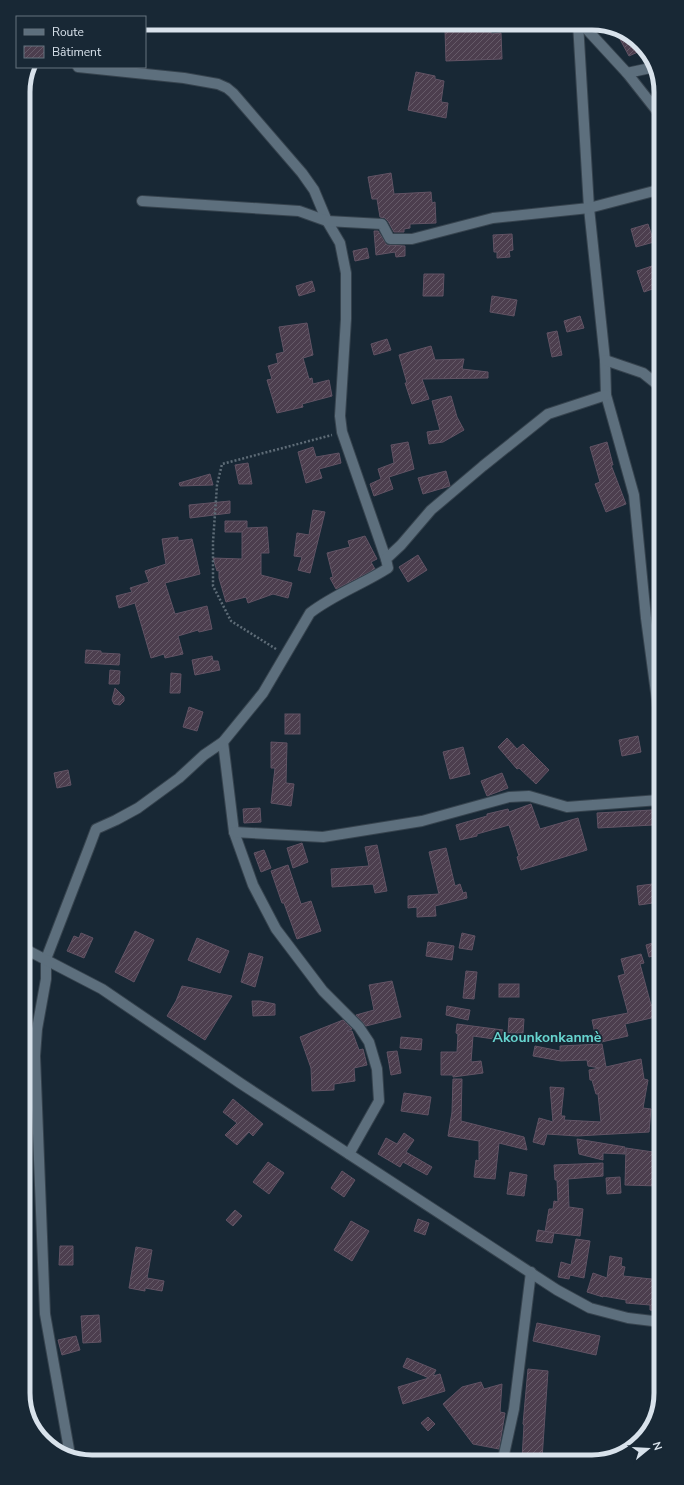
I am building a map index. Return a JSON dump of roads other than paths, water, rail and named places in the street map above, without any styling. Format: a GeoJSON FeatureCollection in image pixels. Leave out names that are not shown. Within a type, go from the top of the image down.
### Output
{"type":"FeatureCollection","features":[{"type":"Feature","properties":{"kind":"street"},"geometry":{"type":"LineString","coordinates":[[578,30],[589,208],[605,360],[606,395],[634,495],[646,618],[654,678]]}},
{"type":"Feature","properties":{"kind":"street"},"geometry":{"type":"LineString","coordinates":[[587,30],[627,73],[654,107]]}},
{"type":"Feature","properties":{"kind":"street"},"geometry":{"type":"LineString","coordinates":[[69,1450],[45,1314],[35,1056],[37,1029],[46,979],[46,959],[96,829],[138,808],[179,778],[204,755],[223,742],[264,693],[285,654],[310,613],[320,605],[388,568],[342,432],[340,416],[346,319],[346,273],[340,244],[314,190],[233,93],[227,88],[218,84],[184,78],[88,68]]}},
{"type":"Feature","properties":{"kind":"street"},"geometry":{"type":"LineString","coordinates":[[627,73],[649,68]]}},
{"type":"Feature","properties":{"kind":"street"},"geometry":{"type":"LineString","coordinates":[[142,201],[300,211],[328,221],[382,224],[390,239],[412,239],[493,218],[589,208],[654,191]]}},
{"type":"Feature","properties":{"kind":"street"},"geometry":{"type":"LineString","coordinates":[[605,360],[643,373],[654,382]]}},
{"type":"Feature","properties":{"kind":"street"},"geometry":{"type":"LineString","coordinates":[[386,559],[401,545],[431,510],[548,414],[606,395]]}},
{"type":"Feature","properties":{"kind":"street"},"geometry":{"type":"LineString","coordinates":[[223,742],[234,832],[254,885],[276,929],[323,991],[360,1027],[369,1042],[377,1069],[379,1101],[349,1154]]}},
{"type":"Feature","properties":{"kind":"street"},"geometry":{"type":"LineString","coordinates":[[234,832],[323,837],[422,821],[509,797],[529,796],[567,807],[654,800]]}},
{"type":"Feature","properties":{"kind":"street"},"geometry":{"type":"LineString","coordinates":[[30,951],[102,988],[233,1078],[557,1290],[590,1308],[628,1318],[654,1321]]}},
{"type":"Feature","properties":{"kind":"street"},"geometry":{"type":"LineString","coordinates":[[504,1455],[514,1409],[531,1272]]}},
{"type":"Feature","properties":{"kind":"district","name":"Akounkonkanmè"},"geometry":{"type":"Point","coordinates":[547,1037]}}]}
